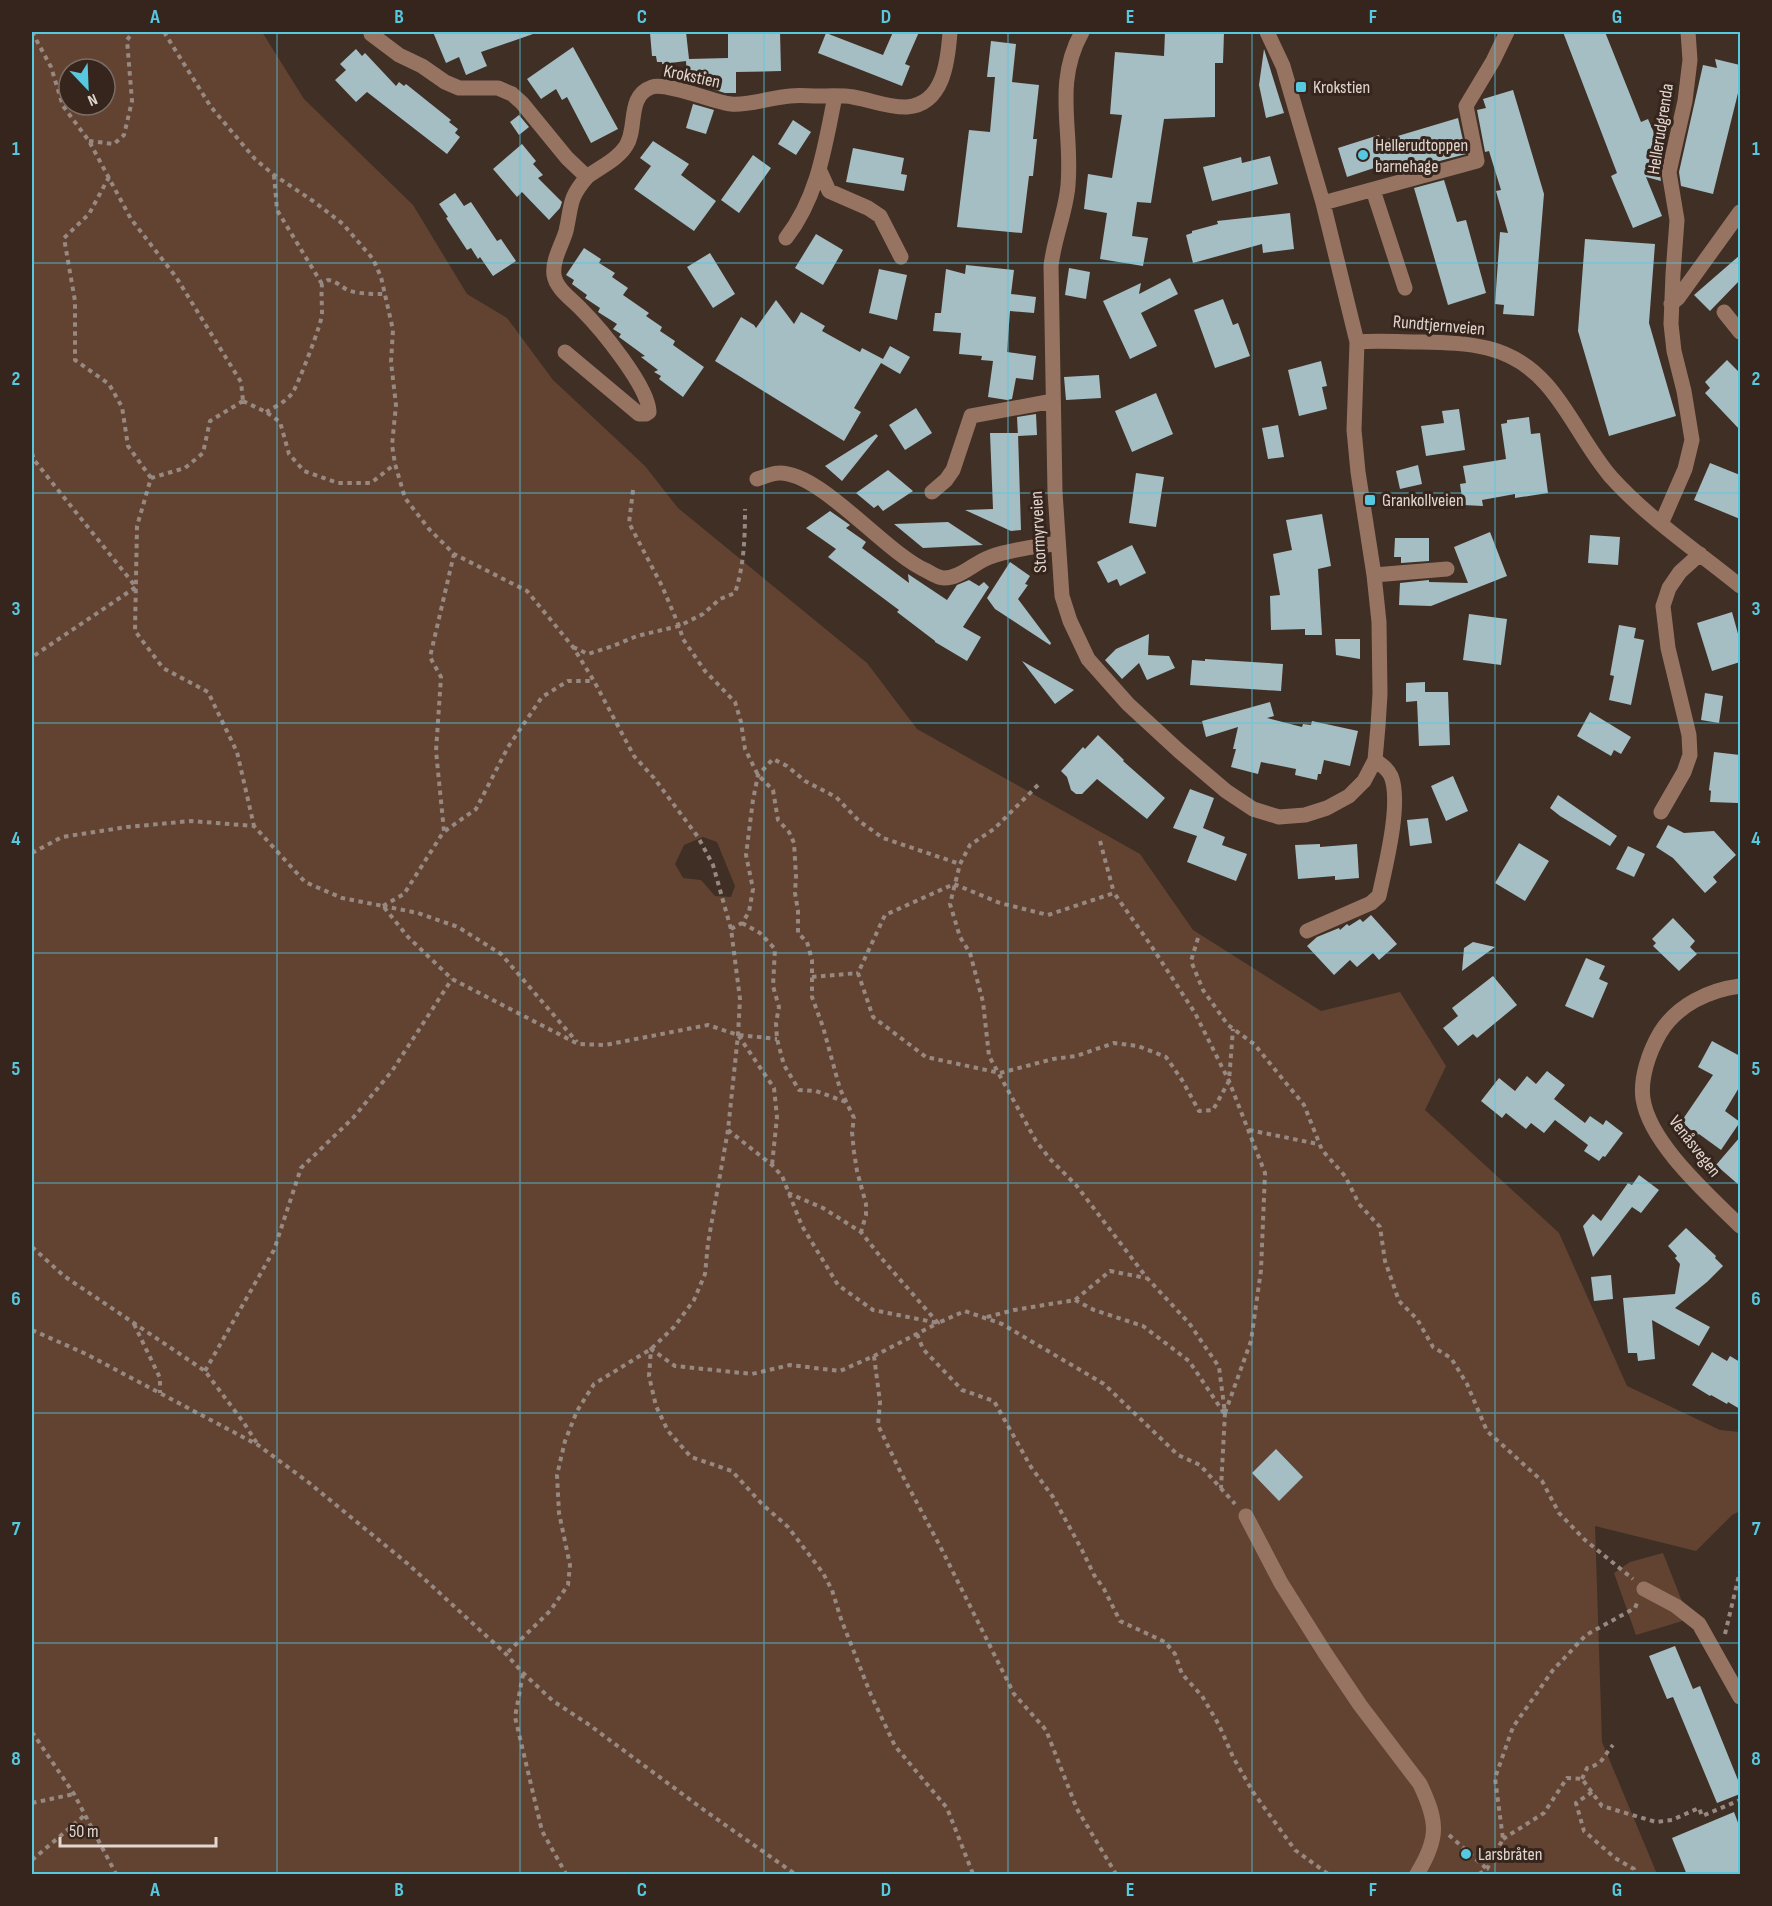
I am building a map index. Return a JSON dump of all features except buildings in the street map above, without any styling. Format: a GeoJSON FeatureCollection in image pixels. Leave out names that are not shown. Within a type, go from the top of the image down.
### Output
{"type":"FeatureCollection","features":[{"type":"Feature","properties":{"kind":"street","name":"Krokstien"},"geometry":{"type":"LineString","coordinates":[[587,177],[617,156],[627,145],[634,107],[639,96],[653,87],[671,88],[733,105],[790,96],[851,96],[890,106],[908,107],[922,102],[937,90],[948,57],[950,32]]}},
{"type":"Feature","properties":{"kind":"street","name":"Stormyrveien"},"geometry":{"type":"LineString","coordinates":[[1082,32],[1069,63],[1066,81],[1070,167],[1068,188],[1053,248],[1051,266],[1058,543],[1062,596],[1070,621],[1088,659],[1128,704],[1226,791],[1253,809],[1280,817],[1305,815],[1327,808],[1349,796],[1365,781],[1375,760]]}},
{"type":"Feature","properties":{"kind":"street"},"geometry":{"type":"LineString","coordinates":[[1267,32],[1283,66],[1323,203],[1358,342],[1354,430],[1374,575],[1378,622],[1380,694],[1375,760],[1386,768],[1392,777],[1394,790],[1393,817],[1378,896],[1371,903],[1307,931]]}},
{"type":"Feature","properties":{"kind":"street"},"geometry":{"type":"LineString","coordinates":[[1323,203],[1477,161],[1466,105],[1493,61],[1507,32]]}},
{"type":"Feature","properties":{"kind":"street","name":"Hellerudgrenda"},"geometry":{"type":"LineString","coordinates":[[1661,524],[1685,469],[1692,440],[1684,391],[1674,351],[1671,304],[1677,220],[1669,172],[1685,101],[1690,60],[1688,32]]}},
{"type":"Feature","properties":{"kind":"street"},"geometry":{"type":"LineString","coordinates":[[371,34],[399,56],[422,66],[445,82],[459,88],[498,88],[512,94],[567,158],[587,177],[573,194],[565,233],[555,261],[554,275],[558,286],[584,311],[614,348],[645,396],[649,412],[639,414],[565,352]]}},
{"type":"Feature","properties":{"kind":"street"},"geometry":{"type":"LineString","coordinates":[[786,238],[796,225],[820,171],[835,96]]}},
{"type":"Feature","properties":{"kind":"street"},"geometry":{"type":"LineString","coordinates":[[820,171],[829,191],[868,207],[880,216],[901,256]]}},
{"type":"Feature","properties":{"kind":"street"},"geometry":{"type":"LineString","coordinates":[[1373,190],[1405,288]]}},
{"type":"Feature","properties":{"kind":"street"},"geometry":{"type":"LineString","coordinates":[[1671,304],[1678,298],[1740,212]]}},
{"type":"Feature","properties":{"kind":"street"},"geometry":{"type":"LineString","coordinates":[[1724,312],[1740,332]]}},
{"type":"Feature","properties":{"kind":"street","name":"Rundtjernveien"},"geometry":{"type":"LineString","coordinates":[[1358,342],[1381,340],[1476,345],[1503,352],[1528,366],[1563,405],[1594,455],[1612,478],[1661,524],[1740,586]]}},
{"type":"Feature","properties":{"kind":"street"},"geometry":{"type":"LineString","coordinates":[[932,492],[946,480],[953,470],[971,416],[1053,400]]}},
{"type":"Feature","properties":{"kind":"street"},"geometry":{"type":"LineString","coordinates":[[757,479],[779,473],[807,480],[900,556],[919,568],[943,578],[955,576],[986,558],[1007,551],[1058,543]]}},
{"type":"Feature","properties":{"kind":"street"},"geometry":{"type":"LineString","coordinates":[[1661,812],[1684,772],[1690,755],[1684,708],[1668,648],[1663,606],[1669,588],[1680,572],[1700,554]]}},
{"type":"Feature","properties":{"kind":"street"},"geometry":{"type":"LineString","coordinates":[[1374,575],[1447,569]]}},
{"type":"Feature","properties":{"kind":"street","name":"Venåsvegen"},"geometry":{"type":"LineString","coordinates":[[1740,986],[1697,999],[1682,1008],[1667,1024],[1656,1040],[1648,1061],[1643,1101],[1652,1125],[1684,1169],[1740,1226]]}},
{"type":"Feature","properties":{"kind":"street"},"geometry":{"type":"LineString","coordinates":[[1246,1516],[1281,1583],[1325,1653],[1360,1705],[1420,1784],[1426,1796],[1435,1831],[1431,1847],[1417,1875]]}},
{"type":"Feature","properties":{"kind":"street"},"geometry":{"type":"LineString","coordinates":[[1644,1588],[1676,1606],[1704,1632],[1740,1697]]}},
{"type":"Feature","properties":{"kind":"path"},"geometry":{"type":"LineString","coordinates":[[32,32],[51,67],[63,106],[89,141],[131,219],[176,277],[241,382],[243,400]]}},
{"type":"Feature","properties":{"kind":"path"},"geometry":{"type":"LineString","coordinates":[[89,141],[114,144],[124,135],[132,101],[127,40],[133,32]]}},
{"type":"Feature","properties":{"kind":"path"},"geometry":{"type":"LineString","coordinates":[[164,32],[211,107],[255,159],[274,176],[344,224],[373,258],[386,294],[393,330],[392,362],[396,405],[392,445],[405,498],[429,529],[454,554],[527,591],[573,647],[634,756],[665,791],[698,837],[713,865],[731,929],[740,999],[738,1035],[728,1130],[708,1243],[705,1274],[694,1300],[674,1327],[651,1349],[594,1384],[577,1411],[565,1441],[557,1475],[559,1513],[570,1565],[568,1585],[550,1611],[506,1654]]}},
{"type":"Feature","properties":{"kind":"path"},"geometry":{"type":"LineString","coordinates":[[266,412],[292,393],[309,355],[323,314],[322,284],[277,210],[274,176]]}},
{"type":"Feature","properties":{"kind":"path"},"geometry":{"type":"LineString","coordinates":[[109,177],[89,214],[64,238],[75,301],[75,360],[109,384],[122,407],[128,446],[151,478]]}},
{"type":"Feature","properties":{"kind":"path"},"geometry":{"type":"LineString","coordinates":[[322,284],[328,280],[348,290],[386,294]]}},
{"type":"Feature","properties":{"kind":"path"},"geometry":{"type":"LineString","coordinates":[[243,400],[280,422],[290,454],[304,471],[338,483],[371,483],[395,464]]}},
{"type":"Feature","properties":{"kind":"path"},"geometry":{"type":"LineString","coordinates":[[151,478],[184,468],[203,453],[210,421],[243,400]]}},
{"type":"Feature","properties":{"kind":"path"},"geometry":{"type":"LineString","coordinates":[[32,453],[34,460],[136,587]]}},
{"type":"Feature","properties":{"kind":"path"},"geometry":{"type":"LineString","coordinates":[[151,478],[137,526],[135,631],[163,668],[208,692],[237,752],[254,826],[305,882],[342,898],[418,913],[458,927],[501,954],[578,1044]]}},
{"type":"Feature","properties":{"kind":"path"},"geometry":{"type":"LineString","coordinates":[[633,490],[629,523],[662,586],[683,639],[705,671],[735,702],[745,749],[758,775],[773,790],[778,820],[789,832],[794,843],[798,933],[807,942],[812,960],[812,997],[835,1072],[854,1118],[852,1132],[854,1152],[866,1204],[866,1215],[861,1232]]}},
{"type":"Feature","properties":{"kind":"path"},"geometry":{"type":"LineString","coordinates":[[573,647],[588,654],[637,636],[679,626],[703,614],[720,599],[735,593],[742,572],[746,543],[745,509]]}},
{"type":"Feature","properties":{"kind":"path"},"geometry":{"type":"LineString","coordinates":[[444,831],[436,751],[441,677],[430,657],[454,554]]}},
{"type":"Feature","properties":{"kind":"path"},"geometry":{"type":"LineString","coordinates":[[32,657],[136,587]]}},
{"type":"Feature","properties":{"kind":"path"},"geometry":{"type":"LineString","coordinates":[[383,906],[404,894],[444,831],[476,809],[508,747],[542,697],[568,681],[594,681]]}},
{"type":"Feature","properties":{"kind":"path"},"geometry":{"type":"LineString","coordinates":[[731,929],[742,923],[749,912],[753,890],[746,855],[753,800],[758,775],[773,759],[787,766],[805,781],[836,797],[859,821],[883,838],[960,864]]}},
{"type":"Feature","properties":{"kind":"path"},"geometry":{"type":"LineString","coordinates":[[1038,784],[994,829],[970,845],[960,864],[950,904],[960,938],[970,953],[983,1002],[989,1056],[1036,1141],[1076,1185],[1147,1278],[1189,1323],[1220,1367],[1225,1413],[1221,1488]]}},
{"type":"Feature","properties":{"kind":"path"},"geometry":{"type":"LineString","coordinates":[[32,853],[62,837],[127,827],[191,821],[254,826]]}},
{"type":"Feature","properties":{"kind":"path"},"geometry":{"type":"LineString","coordinates":[[1100,842],[1114,893],[1195,1013],[1230,1081],[1265,1173],[1261,1270],[1251,1341],[1225,1413]]}},
{"type":"Feature","properties":{"kind":"path"},"geometry":{"type":"LineString","coordinates":[[1114,893],[1048,915],[1000,903],[954,884],[885,915],[858,973],[873,1017],[926,1057],[1000,1073],[1053,1059],[1076,1056],[1114,1043],[1138,1046],[1166,1057],[1199,1111],[1213,1110],[1230,1081],[1233,1029]]}},
{"type":"Feature","properties":{"kind":"path"},"geometry":{"type":"LineString","coordinates":[[383,906],[408,937],[452,979],[578,1044],[605,1045],[708,1025],[738,1035],[777,1039]]}},
{"type":"Feature","properties":{"kind":"path"},"geometry":{"type":"LineString","coordinates":[[742,923],[760,933],[775,949],[773,986],[778,1007],[777,1039],[783,1065],[799,1090],[816,1091],[847,1102]]}},
{"type":"Feature","properties":{"kind":"path"},"geometry":{"type":"LineString","coordinates":[[1198,938],[1191,961],[1203,990],[1228,1025],[1254,1044],[1304,1105],[1322,1150],[1345,1176],[1359,1204],[1380,1227],[1385,1261],[1399,1301],[1417,1319],[1433,1347],[1451,1358],[1467,1384],[1487,1431],[1542,1481],[1559,1514],[1585,1540],[1644,1588],[1635,1608],[1586,1635],[1553,1670],[1513,1727],[1495,1778],[1503,1839]]}},
{"type":"Feature","properties":{"kind":"path"},"geometry":{"type":"LineString","coordinates":[[812,977],[858,973]]}},
{"type":"Feature","properties":{"kind":"path"},"geometry":{"type":"LineString","coordinates":[[205,1371],[274,1250],[301,1168],[353,1118],[392,1071],[452,979]]}},
{"type":"Feature","properties":{"kind":"path"},"geometry":{"type":"LineString","coordinates":[[738,1035],[774,1088],[777,1117],[772,1165]]}},
{"type":"Feature","properties":{"kind":"path"},"geometry":{"type":"LineString","coordinates":[[728,1130],[772,1165],[782,1176],[802,1226],[838,1285],[873,1310],[938,1323]]}},
{"type":"Feature","properties":{"kind":"path"},"geometry":{"type":"LineString","coordinates":[[1248,1130],[1319,1144]]}},
{"type":"Feature","properties":{"kind":"path"},"geometry":{"type":"LineString","coordinates":[[788,1193],[823,1208],[861,1232],[882,1260],[938,1323]]}},
{"type":"Feature","properties":{"kind":"path"},"geometry":{"type":"LineString","coordinates":[[32,1247],[64,1276],[205,1371],[258,1445]]}},
{"type":"Feature","properties":{"kind":"path"},"geometry":{"type":"LineString","coordinates":[[985,1318],[1014,1310],[1075,1300],[1110,1271],[1147,1278]]}},
{"type":"Feature","properties":{"kind":"path"},"geometry":{"type":"LineString","coordinates":[[1075,1300],[1094,1310],[1143,1326],[1189,1361],[1225,1413]]}},
{"type":"Feature","properties":{"kind":"path"},"geometry":{"type":"LineString","coordinates":[[651,1349],[675,1366],[752,1374],[790,1365],[840,1371],[965,1311],[1002,1323],[1104,1384],[1178,1455],[1200,1465],[1246,1516]]}},
{"type":"Feature","properties":{"kind":"path"},"geometry":{"type":"LineString","coordinates":[[134,1323],[160,1378],[160,1393]]}},
{"type":"Feature","properties":{"kind":"path"},"geometry":{"type":"LineString","coordinates":[[32,1330],[86,1354],[258,1445],[308,1482],[408,1564],[506,1654],[553,1701],[795,1875]]}},
{"type":"Feature","properties":{"kind":"path"},"geometry":{"type":"LineString","coordinates":[[916,1334],[923,1349],[963,1390],[994,1401],[1032,1467],[1053,1497],[1120,1621],[1165,1642],[1175,1654],[1182,1674],[1202,1696],[1253,1792],[1295,1850],[1328,1875]]}},
{"type":"Feature","properties":{"kind":"path"},"geometry":{"type":"LineString","coordinates":[[651,1349],[649,1376],[656,1406],[669,1431],[691,1457],[732,1471],[761,1503],[788,1527],[824,1573],[871,1695],[895,1746],[946,1808],[973,1875]]}},
{"type":"Feature","properties":{"kind":"path"},"geometry":{"type":"LineString","coordinates":[[874,1356],[879,1402],[878,1425],[1014,1694],[1046,1730],[1077,1809],[1116,1875]]}},
{"type":"Feature","properties":{"kind":"path"},"geometry":{"type":"LineString","coordinates":[[1719,1658],[1740,1571]]}},
{"type":"Feature","properties":{"kind":"path"},"geometry":{"type":"LineString","coordinates":[[523,1673],[515,1717],[542,1831],[566,1875]]}},
{"type":"Feature","properties":{"kind":"path"},"geometry":{"type":"LineString","coordinates":[[32,1732],[74,1794],[116,1875]]}},
{"type":"Feature","properties":{"kind":"path"},"geometry":{"type":"LineString","coordinates":[[1582,1779],[1587,1767],[1597,1766],[1613,1745]]}},
{"type":"Feature","properties":{"kind":"path"},"geometry":{"type":"LineString","coordinates":[[1479,1875],[1487,1869],[1503,1839],[1544,1813],[1567,1778],[1582,1779],[1602,1806],[1656,1822],[1672,1820],[1698,1808],[1702,1816],[1740,1800]]}},
{"type":"Feature","properties":{"kind":"path"},"geometry":{"type":"LineString","coordinates":[[1592,1792],[1576,1803],[1584,1831],[1615,1858],[1634,1869],[1635,1875]]}},
{"type":"Feature","properties":{"kind":"path"},"geometry":{"type":"LineString","coordinates":[[32,1803],[74,1794]]}},
{"type":"Feature","properties":{"kind":"path"},"geometry":{"type":"LineString","coordinates":[[32,1860],[85,1815]]}},
{"type":"Feature","properties":{"kind":"path"},"geometry":{"type":"LineString","coordinates":[[1448,1834],[1487,1869]]}},
{"type":"Feature","properties":{"kind":"shaded area"},"geometry":{"type":"Polygon","coordinates":[[[32,32],[262,32],[304,99],[413,205],[467,294],[507,318],[553,380],[645,466],[678,508],[867,663],[917,729],[1140,854],[1193,930],[1321,1011],[1400,992],[1446,1066],[1425,1110],[1559,1233],[1627,1386],[1720,1430],[1740,1432],[1740,1511],[1732,1515],[1696,1551],[1595,1526],[1602,1742],[1657,1874],[32,1874],[32,32]],[[703,837],[684,845],[675,864],[683,878],[701,880],[715,896],[731,897],[735,886],[717,842],[703,837]]]}},
{"type":"Feature","properties":{"kind":"shaded area"},"geometry":{"type":"Polygon","coordinates":[[[1663,1553],[1689,1619],[1636,1635],[1614,1573],[1630,1562],[1663,1553]]]}},
{"type":"Feature","properties":{"kind":"place","name":"Krokstien"},"geometry":{"type":"Point","coordinates":[1301,87]}},
{"type":"Feature","properties":{"kind":"place","name":"Hellerudtoppen barnehage"},"geometry":{"type":"Point","coordinates":[1363,155]}},
{"type":"Feature","properties":{"kind":"place","name":"Grankollveien"},"geometry":{"type":"Point","coordinates":[1370,500]}},
{"type":"Feature","properties":{"kind":"place","name":"Larsbråten"},"geometry":{"type":"Point","coordinates":[1466,1854]}}]}
